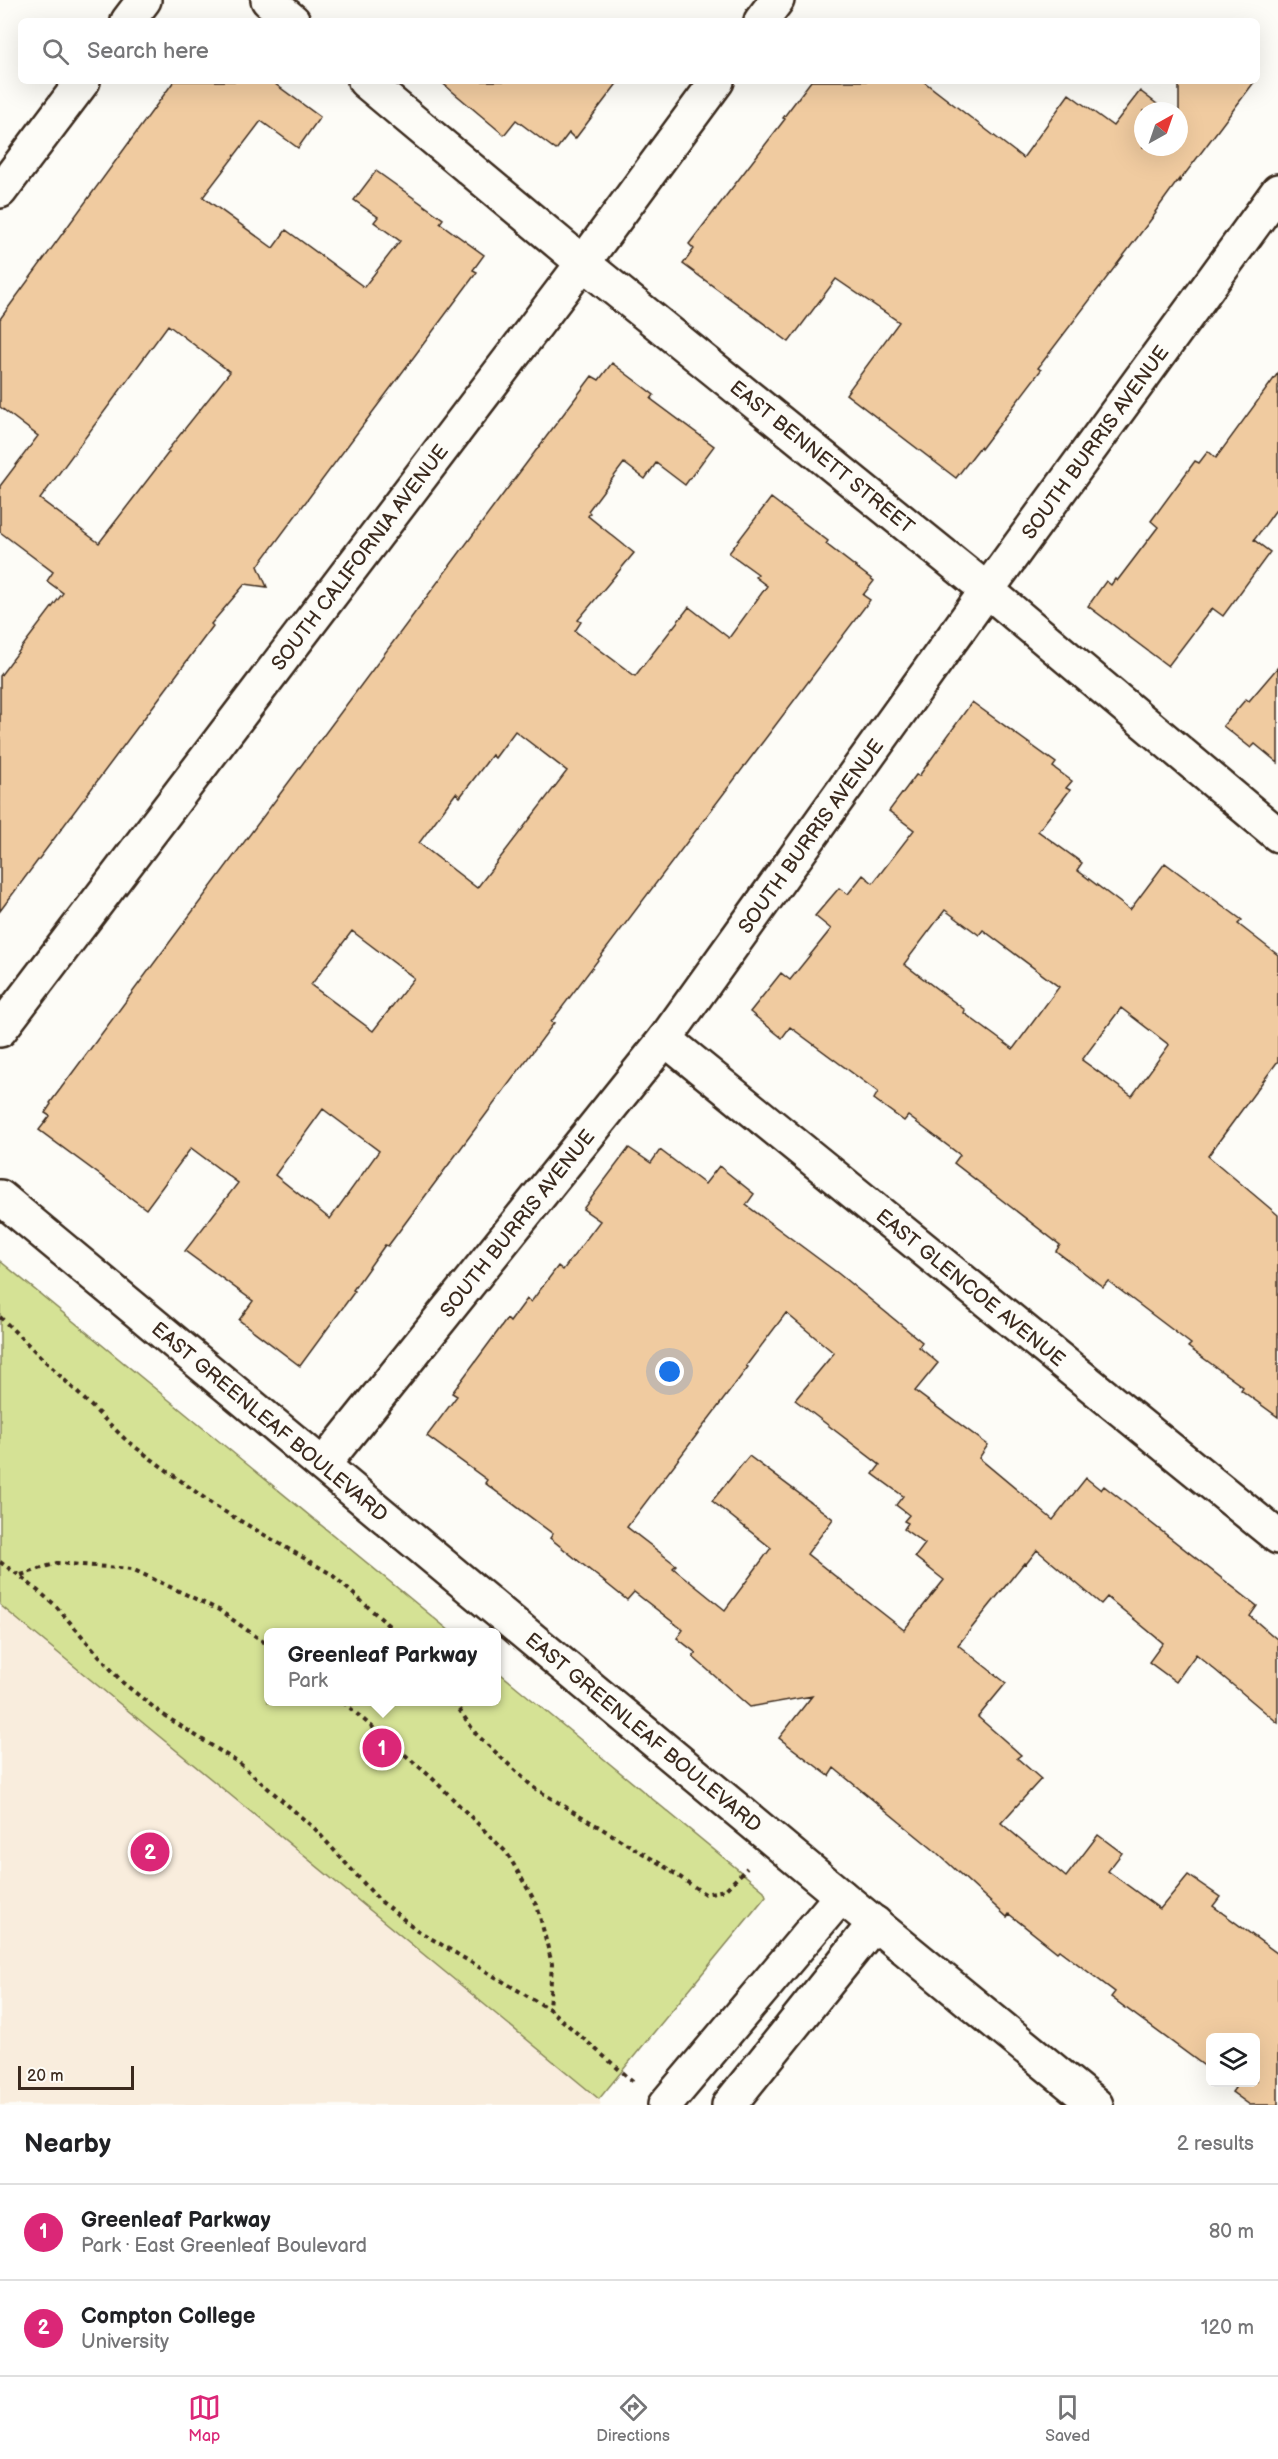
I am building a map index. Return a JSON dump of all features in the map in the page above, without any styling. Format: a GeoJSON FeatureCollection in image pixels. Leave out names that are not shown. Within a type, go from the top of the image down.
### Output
{"type":"FeatureCollection","features":[{"type":"Feature","properties":{"kind":"street"},"geometry":{"type":"LineString","coordinates":[[130,18],[144,0]]}},
{"type":"Feature","properties":{"kind":"street"},"geometry":{"type":"LineString","coordinates":[[268,0],[289,18]]}},
{"type":"Feature","properties":{"kind":"street"},"geometry":{"type":"LineString","coordinates":[[764,18],[777,0]]}},
{"type":"Feature","properties":{"kind":"street"},"geometry":{"type":"LineString","coordinates":[[0,191],[81,84]]}},
{"type":"Feature","properties":{"kind":"street","name":"EAST BENNETT STREET"},"geometry":{"type":"LineString","coordinates":[[369,84],[583,263],[987,590],[1278,835]]}},
{"type":"Feature","properties":{"kind":"street","name":"SOUTH CALIFORNIA AVENUE"},"geometry":{"type":"LineString","coordinates":[[0,1030],[583,263],[715,84]]}},
{"type":"Feature","properties":{"kind":"street","name":"SOUTH BURRIS AVENUE"},"geometry":{"type":"LineString","coordinates":[[323,1465],[665,1039],[987,590],[1278,192]]}},
{"type":"Feature","properties":{"kind":"street","name":"EAST GLENCOE AVENUE"},"geometry":{"type":"LineString","coordinates":[[665,1039],[1278,1537]]}},
{"type":"Feature","properties":{"kind":"street","name":"EAST GREENLEAF BOULEVARD"},"geometry":{"type":"LineString","coordinates":[[0,1197],[840,1896],[1096,2105]]}},
{"type":"Feature","properties":{"kind":"street"},"geometry":{"type":"LineString","coordinates":[[665,2105],[840,1896]]}},
{"type":"Feature","properties":{"kind":"street"},"geometry":{"type":"LineString","coordinates":[[729,2105],[875,1923]]}},
{"type":"Feature","properties":{"kind":"path"},"geometry":{"type":"LineString","coordinates":[[0,1317],[128,1442],[215,1506],[331,1574],[392,1628]]}},
{"type":"Feature","properties":{"kind":"path"},"geometry":{"type":"LineString","coordinates":[[0,1562],[54,1604],[122,1682],[162,1714],[239,1763],[315,1830],[378,1899],[417,1930],[549,2009],[638,2085]]}},
{"type":"Feature","properties":{"kind":"path"},"geometry":{"type":"LineString","coordinates":[[20,1576],[57,1563],[132,1569],[219,1610],[264,1643]]}},
{"type":"Feature","properties":{"kind":"path"},"geometry":{"type":"LineString","coordinates":[[383,1628],[388,1623]]}},
{"type":"Feature","properties":{"kind":"path"},"geometry":{"type":"LineString","coordinates":[[349,1706],[431,1777],[507,1853],[537,1905],[552,1964],[549,2009]]}},
{"type":"Feature","properties":{"kind":"path"},"geometry":{"type":"LineString","coordinates":[[457,1706],[476,1734],[534,1788],[659,1863],[705,1894],[725,1890],[747,1868]]}},
{"type":"Feature","properties":{"kind":"shaded area"},"geometry":{"type":"Polygon","coordinates":[[[0,1605],[599,2099],[601,2105],[0,2105],[0,1605]]]}},
{"type":"Feature","properties":{"kind":"green space"},"geometry":{"type":"Polygon","coordinates":[[[0,1261],[446,1628],[264,1628],[264,1706],[501,1706],[501,1674],[764,1891],[766,1896],[599,2099],[0,1605],[0,1261]]]}},
{"type":"Feature","properties":{"kind":"building"},"geometry":{"type":"Polygon","coordinates":[[[172,84],[275,84],[320,117],[298,148],[261,121],[203,197],[273,248],[286,230],[364,287],[400,241],[374,222],[378,217],[354,200],[376,171],[443,219],[440,223],[484,255],[473,270],[477,272],[258,566],[267,587],[245,584],[211,624],[213,626],[0,911],[0,676],[63,593],[47,581],[53,572],[0,532],[0,486],[38,436],[0,407],[0,319],[172,84]],[[168,325],[40,499],[99,543],[169,452],[167,451],[230,372],[168,325]]]}},
{"type":"Feature","properties":{"kind":"building"},"geometry":{"type":"Polygon","coordinates":[[[444,84],[617,84],[575,139],[569,133],[556,150],[516,120],[504,135],[444,84]]]}},
{"type":"Feature","properties":{"kind":"building"},"geometry":{"type":"Polygon","coordinates":[[[809,84],[927,84],[1023,158],[1069,94],[1113,126],[1140,91],[1154,102],[1134,102],[1134,156],[1188,156],[1188,102],[1179,102],[1179,84],[1253,84],[1038,368],[1041,370],[956,478],[846,394],[899,322],[836,279],[789,342],[683,264],[694,249],[689,244],[785,119],[783,118],[809,84]]]}},
{"type":"Feature","properties":{"kind":"building"},"geometry":{"type":"Polygon","coordinates":[[[612,363],[654,395],[651,399],[714,446],[685,485],[656,463],[645,479],[624,463],[588,511],[590,513],[588,516],[634,553],[578,620],[581,622],[575,631],[635,676],[689,607],[729,638],[767,586],[755,577],[758,574],[729,553],[771,498],[828,541],[826,544],[874,581],[863,595],[870,600],[551,1022],[554,1023],[388,1246],[385,1245],[353,1290],[355,1291],[300,1366],[239,1320],[253,1301],[185,1251],[238,1183],[191,1148],[146,1209],[39,1130],[50,1116],[45,1113],[50,1103],[504,493],[592,376],[599,380],[612,363]],[[515,731],[495,758],[492,755],[460,797],[456,793],[419,843],[477,888],[567,771],[515,731]],[[352,931],[311,985],[373,1031],[414,978],[352,931]],[[323,1109],[275,1175],[330,1219],[379,1151],[323,1109]]]}},
{"type":"Feature","properties":{"kind":"building"},"geometry":{"type":"Polygon","coordinates":[[[1278,373],[1278,507],[1254,540],[1270,552],[1223,616],[1212,608],[1168,666],[1088,606],[1106,581],[1111,585],[1115,579],[1117,581],[1158,527],[1151,521],[1195,461],[1199,463],[1208,451],[1216,458],[1278,373]]]}},
{"type":"Feature","properties":{"kind":"building"},"geometry":{"type":"Polygon","coordinates":[[[1278,667],[1278,763],[1255,744],[1251,748],[1223,726],[1246,699],[1249,701],[1278,667]]]}},
{"type":"Feature","properties":{"kind":"building"},"geometry":{"type":"Polygon","coordinates":[[[972,702],[1056,763],[1053,767],[1072,781],[1066,788],[1070,790],[1038,831],[1082,863],[1077,870],[1130,910],[1165,863],[1242,920],[1238,924],[1278,955],[1278,1061],[1208,1156],[1278,1215],[1278,1417],[1241,1390],[1243,1387],[1188,1347],[1191,1344],[1108,1281],[1103,1287],[1056,1251],[1060,1245],[954,1163],[960,1155],[908,1116],[904,1121],[874,1099],[878,1092],[790,1027],[782,1038],[750,1012],[781,973],[790,980],[831,929],[815,916],[839,888],[848,894],[863,875],[873,883],[914,830],[889,811],[916,775],[919,776],[972,702]],[[945,910],[904,964],[1013,1049],[1059,987],[983,930],[979,935],[945,910]],[[1121,1008],[1082,1060],[1132,1096],[1169,1045],[1121,1008]]]}},
{"type":"Feature","properties":{"kind":"building"},"geometry":{"type":"Polygon","coordinates":[[[629,1148],[651,1163],[660,1150],[705,1184],[719,1166],[754,1194],[746,1205],[839,1274],[922,1342],[919,1347],[938,1363],[915,1391],[988,1445],[979,1458],[1053,1520],[1086,1478],[1101,1490],[1104,1486],[1257,1606],[1250,1616],[1278,1640],[1278,1723],[1196,1654],[1176,1682],[1149,1662],[1163,1643],[1107,1597],[1101,1604],[1037,1550],[958,1645],[1006,1683],[978,1717],[1021,1755],[1017,1758],[1041,1779],[1001,1823],[1066,1877],[1098,1835],[1122,1853],[1108,1871],[1160,1909],[1188,1875],[1220,1897],[1213,1906],[1278,1954],[1278,2105],[1250,2105],[1232,2092],[1234,2087],[1260,2087],[1260,2033],[1206,2033],[1206,2067],[1111,1997],[1115,1992],[1059,1950],[1057,1952],[1009,1914],[1007,1917],[935,1851],[834,1768],[829,1776],[779,1738],[812,1696],[750,1707],[693,1657],[696,1653],[677,1638],[683,1630],[634,1592],[627,1600],[550,1538],[553,1534],[485,1483],[487,1480],[427,1436],[457,1396],[452,1393],[507,1319],[510,1322],[527,1299],[531,1302],[558,1266],[563,1270],[600,1221],[583,1209],[629,1148]],[[786,1313],[627,1527],[676,1565],[673,1568],[725,1610],[771,1548],[712,1501],[749,1456],[833,1519],[807,1554],[904,1630],[944,1580],[915,1557],[925,1544],[904,1529],[908,1523],[904,1521],[909,1515],[896,1505],[903,1496],[873,1474],[880,1465],[795,1400],[834,1353],[786,1313]]]}},
{"type":"Feature","properties":{"kind":"place","name":"Greenleaf Parkway"},"geometry":{"type":"Point","coordinates":[382,1748]}},
{"type":"Feature","properties":{"kind":"place","name":"Compton College"},"geometry":{"type":"Point","coordinates":[150,1852]}}]}
